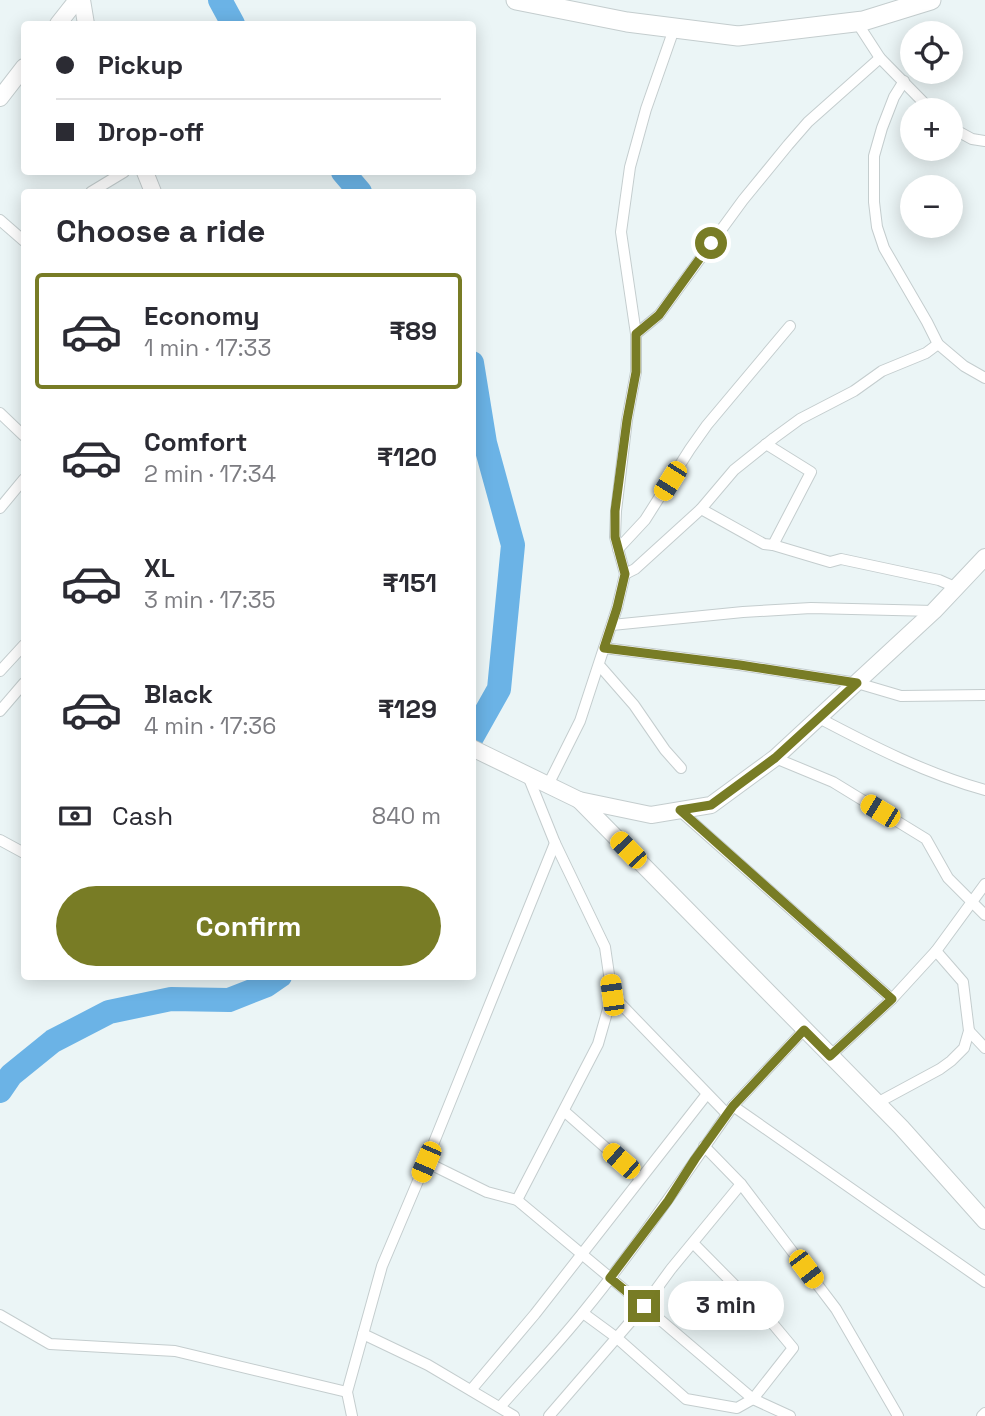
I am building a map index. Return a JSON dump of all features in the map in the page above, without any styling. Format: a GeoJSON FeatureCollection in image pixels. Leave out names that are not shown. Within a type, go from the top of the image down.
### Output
{"type":"FeatureCollection","features":[{"type":"Feature","properties":{"kind":"highway"},"geometry":{"type":"LineString","coordinates":[[516,0],[627,22],[738,36],[856,21],[931,0]]}},
{"type":"Feature","properties":{"kind":"main road"},"geometry":{"type":"LineString","coordinates":[[61,21],[80,0]]}},
{"type":"Feature","properties":{"kind":"main road"},"geometry":{"type":"LineString","coordinates":[[80,0],[85,21]]}},
{"type":"Feature","properties":{"kind":"main road"},"geometry":{"type":"LineString","coordinates":[[0,99],[21,71]]}},
{"type":"Feature","properties":{"kind":"main road"},"geometry":{"type":"LineString","coordinates":[[476,750],[579,800],[651,815],[711,805],[775,758],[934,611],[985,557]]}},
{"type":"Feature","properties":{"kind":"main road"},"geometry":{"type":"LineString","coordinates":[[579,800],[901,1127],[985,1221]]}},
{"type":"Feature","properties":{"kind":"street"},"geometry":{"type":"LineString","coordinates":[[856,21],[880,58],[900,77]]}},
{"type":"Feature","properties":{"kind":"street"},"geometry":{"type":"LineString","coordinates":[[548,785],[580,721],[612,625],[625,574],[615,537],[615,511],[636,372],[636,334],[621,232],[630,167],[646,109],[674,29]]}},
{"type":"Feature","properties":{"kind":"street"},"geometry":{"type":"LineString","coordinates":[[636,334],[659,315],[743,200],[808,122],[880,58]]}},
{"type":"Feature","properties":{"kind":"street"},"geometry":{"type":"LineString","coordinates":[[902,84],[894,97],[874,156],[877,227],[884,248],[938,344],[964,366],[983,375]]}},
{"type":"Feature","properties":{"kind":"street"},"geometry":{"type":"LineString","coordinates":[[907,84],[920,98]]}},
{"type":"Feature","properties":{"kind":"street"},"geometry":{"type":"LineString","coordinates":[[963,134],[985,141]]}},
{"type":"Feature","properties":{"kind":"street"},"geometry":{"type":"LineString","coordinates":[[96,189],[119,175]]}},
{"type":"Feature","properties":{"kind":"street"},"geometry":{"type":"LineString","coordinates":[[0,220],[21,238]]}},
{"type":"Feature","properties":{"kind":"street"},"geometry":{"type":"LineString","coordinates":[[618,549],[645,520],[707,425],[790,326]]}},
{"type":"Feature","properties":{"kind":"street"},"geometry":{"type":"LineString","coordinates":[[625,574],[635,569],[701,509],[734,470],[800,419],[854,391],[882,371],[926,353],[938,344]]}},
{"type":"Feature","properties":{"kind":"street"},"geometry":{"type":"LineString","coordinates":[[0,413],[21,433]]}},
{"type":"Feature","properties":{"kind":"street"},"geometry":{"type":"LineString","coordinates":[[766,444],[811,472],[773,545]]}},
{"type":"Feature","properties":{"kind":"street"},"geometry":{"type":"LineString","coordinates":[[0,508],[21,483]]}},
{"type":"Feature","properties":{"kind":"street"},"geometry":{"type":"LineString","coordinates":[[701,509],[764,544],[830,562],[842,559],[939,580],[955,587]]}},
{"type":"Feature","properties":{"kind":"street"},"geometry":{"type":"LineString","coordinates":[[612,625],[811,608],[934,611]]}},
{"type":"Feature","properties":{"kind":"street"},"geometry":{"type":"LineString","coordinates":[[0,671],[21,648]]}},
{"type":"Feature","properties":{"kind":"street"},"geometry":{"type":"LineString","coordinates":[[604,648],[857,683],[901,696],[985,695]]}},
{"type":"Feature","properties":{"kind":"street"},"geometry":{"type":"LineString","coordinates":[[599,665],[634,705],[681,768]]}},
{"type":"Feature","properties":{"kind":"street"},"geometry":{"type":"LineString","coordinates":[[0,711],[21,686]]}},
{"type":"Feature","properties":{"kind":"street"},"geometry":{"type":"LineString","coordinates":[[819,718],[860,740],[958,782],[985,790]]}},
{"type":"Feature","properties":{"kind":"street"},"geometry":{"type":"LineString","coordinates":[[775,758],[833,782],[926,839],[948,878],[985,915]]}},
{"type":"Feature","properties":{"kind":"street"},"geometry":{"type":"LineString","coordinates":[[517,1200],[598,1044],[612,995],[605,947],[555,843],[528,776]]}},
{"type":"Feature","properties":{"kind":"street"},"geometry":{"type":"LineString","coordinates":[[680,810],[892,999]]}},
{"type":"Feature","properties":{"kind":"street"},"geometry":{"type":"LineString","coordinates":[[0,840],[21,851]]}},
{"type":"Feature","properties":{"kind":"street"},"geometry":{"type":"LineString","coordinates":[[352,1416],[347,1392],[382,1266],[555,843]]}},
{"type":"Feature","properties":{"kind":"street"},"geometry":{"type":"LineString","coordinates":[[830,1056],[892,999],[936,951],[985,884]]}},
{"type":"Feature","properties":{"kind":"street"},"geometry":{"type":"LineString","coordinates":[[877,1103],[951,1061],[964,1048],[969,1031],[963,982],[936,951]]}},
{"type":"Feature","properties":{"kind":"street"},"geometry":{"type":"LineString","coordinates":[[612,995],[707,1094],[985,1282]]}},
{"type":"Feature","properties":{"kind":"street"},"geometry":{"type":"LineString","coordinates":[[500,1407],[583,1313],[668,1201],[730,1110],[804,1030]]}},
{"type":"Feature","properties":{"kind":"street"},"geometry":{"type":"LineString","coordinates":[[969,1031],[985,1048]]}},
{"type":"Feature","properties":{"kind":"street"},"geometry":{"type":"LineString","coordinates":[[471,1391],[707,1094]]}},
{"type":"Feature","properties":{"kind":"street"},"geometry":{"type":"LineString","coordinates":[[564,1111],[640,1178]]}},
{"type":"Feature","properties":{"kind":"street"},"geometry":{"type":"LineString","coordinates":[[704,1146],[741,1184],[836,1309],[898,1416]]}},
{"type":"Feature","properties":{"kind":"street"},"geometry":{"type":"LineString","coordinates":[[426,1162],[486,1192],[517,1200],[753,1399],[790,1416]]}},
{"type":"Feature","properties":{"kind":"street"},"geometry":{"type":"LineString","coordinates":[[549,1416],[644,1306],[741,1184]]}},
{"type":"Feature","properties":{"kind":"street"},"geometry":{"type":"LineString","coordinates":[[583,1313],[617,1338],[686,1399],[737,1408],[753,1399],[793,1348],[774,1324],[693,1243]]}},
{"type":"Feature","properties":{"kind":"street"},"geometry":{"type":"LineString","coordinates":[[0,1315],[50,1343],[175,1351],[347,1392]]}},
{"type":"Feature","properties":{"kind":"street"},"geometry":{"type":"LineString","coordinates":[[363,1334],[428,1365],[514,1416]]}},
{"type":"Feature","properties":{"kind":"waterway"},"geometry":{"type":"LineString","coordinates":[[220,0],[231,21]]}},
{"type":"Feature","properties":{"kind":"waterway"},"geometry":{"type":"LineString","coordinates":[[346,175],[357,189]]}},
{"type":"Feature","properties":{"kind":"waterway"},"geometry":{"type":"LineString","coordinates":[[476,388],[485,443],[513,545],[499,689],[476,730]]}},
{"type":"Feature","properties":{"kind":"waterway"},"geometry":{"type":"LineString","coordinates":[[0,1091],[11,1075],[53,1041],[109,1012],[171,999],[229,1000],[274,980]]}},
{"type":"Feature","properties":{"kind":"route"},"geometry":{"type":"LineString","coordinates":[[644,1306],[610,1278],[668,1201],[733,1106],[804,1030],[830,1056],[892,999],[680,810],[711,805],[775,758],[857,683],[604,648],[625,574],[615,537],[615,511],[636,372],[636,334],[659,315],[711,243]]}}]}
